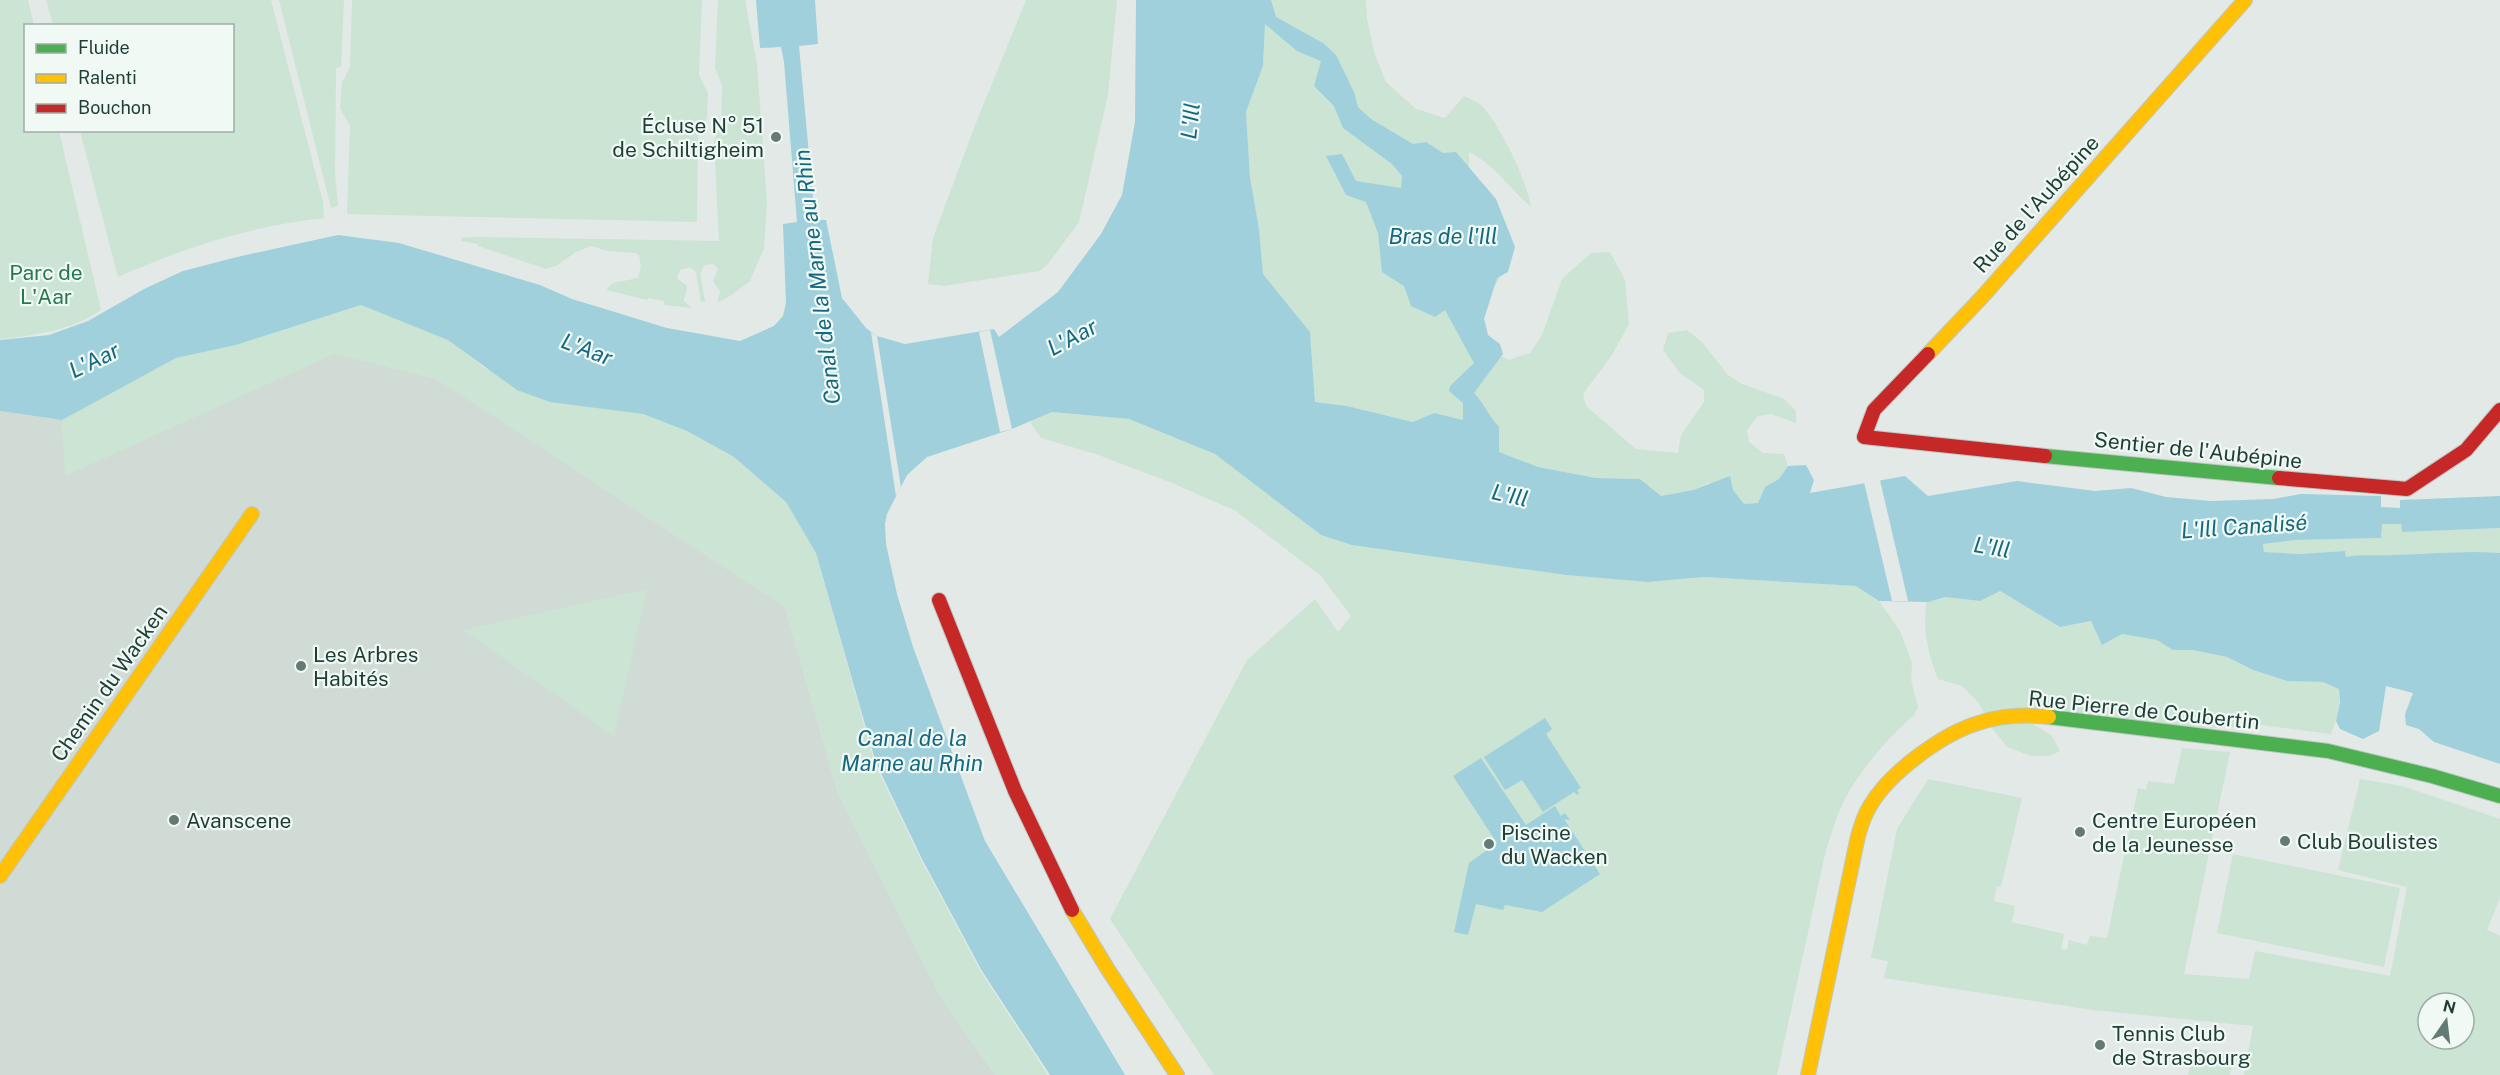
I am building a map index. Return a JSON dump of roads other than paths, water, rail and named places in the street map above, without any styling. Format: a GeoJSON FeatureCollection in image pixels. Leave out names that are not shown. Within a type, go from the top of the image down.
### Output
{"type":"FeatureCollection","features":[{"type":"Feature","properties":{"kind":"street","name":"Rue de l'Aubépine"},"geometry":{"type":"LineString","coordinates":[[1863,436],[1874,410],[1983,296],[2245,0]]}},
{"type":"Feature","properties":{"kind":"street","name":"Sentier de l'Aubépine"},"geometry":{"type":"LineString","coordinates":[[1863,436],[2173,469],[2407,489],[2466,450],[2500,410]]}},
{"type":"Feature","properties":{"kind":"street","name":"Chemin du Wacken"},"geometry":{"type":"LineString","coordinates":[[0,876],[252,514]]}},
{"type":"Feature","properties":{"kind":"street"},"geometry":{"type":"LineString","coordinates":[[939,600],[1014,792],[1064,893],[1087,935],[1178,1075]]}},
{"type":"Feature","properties":{"kind":"street","name":"Rue Pierre de Coubertin"},"geometry":{"type":"LineString","coordinates":[[1808,1075],[1858,836],[1867,811],[1888,782],[1928,750],[1964,728],[1997,718],[2038,716],[2328,752],[2432,776],[2500,796]]}},
{"type":"Feature","properties":{"kind":"water"},"geometry":{"type":"Polygon","coordinates":[[[756,0],[815,0],[818,44],[799,46],[815,220],[826,220],[842,298],[866,328],[877,336],[905,344],[994,329],[999,337],[1058,292],[1101,234],[1122,195],[1135,122],[1136,0],[1271,0],[1276,17],[1323,43],[1336,55],[1354,92],[1358,107],[1371,119],[1413,144],[1426,142],[1443,153],[1456,152],[1496,199],[1515,247],[1508,272],[1497,278],[1484,319],[1488,335],[1500,344],[1503,354],[1474,393],[1499,427],[1499,452],[1538,467],[1596,478],[1640,479],[1661,496],[1693,490],[1730,476],[1733,490],[1744,504],[1758,503],[1765,487],[1779,479],[1788,466],[1806,465],[1814,480],[1810,493],[1905,476],[1928,496],[2017,481],[2095,491],[2131,488],[2166,497],[2211,501],[2273,499],[2301,494],[2381,496],[2381,507],[2400,508],[2400,500],[2500,496],[2500,528],[2402,532],[2401,524],[2382,524],[2381,538],[2295,540],[2263,544],[2264,552],[2299,554],[2345,551],[2346,557],[2460,552],[2500,553],[2500,764],[2434,742],[2419,729],[2406,725],[2405,714],[2413,693],[2386,686],[2379,731],[2363,739],[2340,729],[2336,721],[2340,702],[2339,689],[2323,682],[2287,681],[2253,670],[2227,657],[2193,650],[2173,650],[2157,640],[2122,634],[2102,645],[2091,621],[2060,627],[2000,591],[1980,601],[1945,597],[1928,602],[1879,601],[1856,586],[1704,577],[1648,582],[1566,575],[1352,545],[1321,535],[1215,454],[1129,419],[1052,412],[1012,429],[927,457],[907,475],[887,514],[885,524],[886,544],[897,594],[913,647],[985,841],[1125,1075],[1050,1075],[982,971],[922,859],[876,763],[816,553],[786,502],[734,457],[687,431],[643,414],[550,402],[517,390],[448,340],[361,305],[236,345],[176,358],[62,420],[0,411],[0,340],[49,335],[88,321],[144,289],[183,271],[338,235],[399,243],[540,285],[572,299],[667,328],[740,341],[774,326],[783,316],[786,303],[783,224],[797,222],[781,47],[760,48],[756,0]],[[1265,24],[1263,66],[1246,112],[1250,177],[1259,229],[1263,274],[1310,332],[1315,402],[1347,406],[1413,422],[1434,413],[1463,420],[1463,403],[1449,391],[1450,386],[1474,363],[1445,310],[1435,317],[1411,306],[1404,286],[1382,272],[1378,233],[1366,202],[1346,195],[1326,156],[1342,154],[1356,181],[1401,188],[1402,176],[1392,164],[1343,128],[1334,106],[1314,86],[1321,61],[1297,51],[1265,24]]]}},
{"type":"Feature","properties":{"kind":"water"},"geometry":{"type":"Polygon","coordinates":[[[1545,718],[1552,729],[1546,734],[1581,788],[1577,790],[1579,793],[1577,795],[1574,792],[1543,812],[1522,780],[1505,790],[1484,757],[1545,718]]]}},
{"type":"Feature","properties":{"kind":"water"},"geometry":{"type":"Polygon","coordinates":[[[1481,758],[1526,825],[1555,806],[1561,816],[1565,813],[1570,820],[1564,819],[1600,874],[1542,912],[1505,905],[1503,910],[1476,904],[1468,935],[1454,932],[1469,863],[1497,843],[1453,776],[1481,758]]]}},
{"type":"Feature","properties":{"kind":"place","name":"Écluse N° 51 de Schiltigheim"},"geometry":{"type":"Point","coordinates":[776,137]}},
{"type":"Feature","properties":{"kind":"place","name":"Les Arbres Habités"},"geometry":{"type":"Point","coordinates":[301,666]}},
{"type":"Feature","properties":{"kind":"place","name":"Avanscene"},"geometry":{"type":"Point","coordinates":[174,820]}},
{"type":"Feature","properties":{"kind":"place","name":"Centre Européen de la Jeunesse"},"geometry":{"type":"Point","coordinates":[2080,832]}},
{"type":"Feature","properties":{"kind":"place","name":"Club Boulistes"},"geometry":{"type":"Point","coordinates":[2285,841]}},
{"type":"Feature","properties":{"kind":"place","name":"Piscine du Wacken"},"geometry":{"type":"Point","coordinates":[1489,844]}},
{"type":"Feature","properties":{"kind":"place","name":"Tennis Club de Strasbourg"},"geometry":{"type":"Point","coordinates":[2100,1045]}},
{"type":"Feature","properties":{"kind":"water label","name":"L'Ill"},"geometry":{"type":"Point","coordinates":[1190,121]}},
{"type":"Feature","properties":{"kind":"water label","name":"Bras de l'Ill"},"geometry":{"type":"Point","coordinates":[1443,236]}},
{"type":"Feature","properties":{"kind":"water label","name":"Canal de la Marne au Rhin"},"geometry":{"type":"Point","coordinates":[817,277]}},
{"type":"Feature","properties":{"kind":"water label","name":"L'Aar"},"geometry":{"type":"Point","coordinates":[1072,337]}},
{"type":"Feature","properties":{"kind":"water label","name":"L'Aar"},"geometry":{"type":"Point","coordinates":[587,349]}},
{"type":"Feature","properties":{"kind":"water label","name":"L'Aar"},"geometry":{"type":"Point","coordinates":[94,360]}},
{"type":"Feature","properties":{"kind":"water label","name":"L'Ill"},"geometry":{"type":"Point","coordinates":[1510,495]}},
{"type":"Feature","properties":{"kind":"water label","name":"L'Ill Canalisé"},"geometry":{"type":"Point","coordinates":[2244,526]}},
{"type":"Feature","properties":{"kind":"water label","name":"L'Ill"},"geometry":{"type":"Point","coordinates":[1992,547]}},
{"type":"Feature","properties":{"kind":"water label","name":"Canal de la Marne au Rhin"},"geometry":{"type":"Point","coordinates":[912,750]}},
{"type":"Feature","properties":{"kind":"park label","name":"Parc de L'Aar"},"geometry":{"type":"Point","coordinates":[46,284]}}]}
